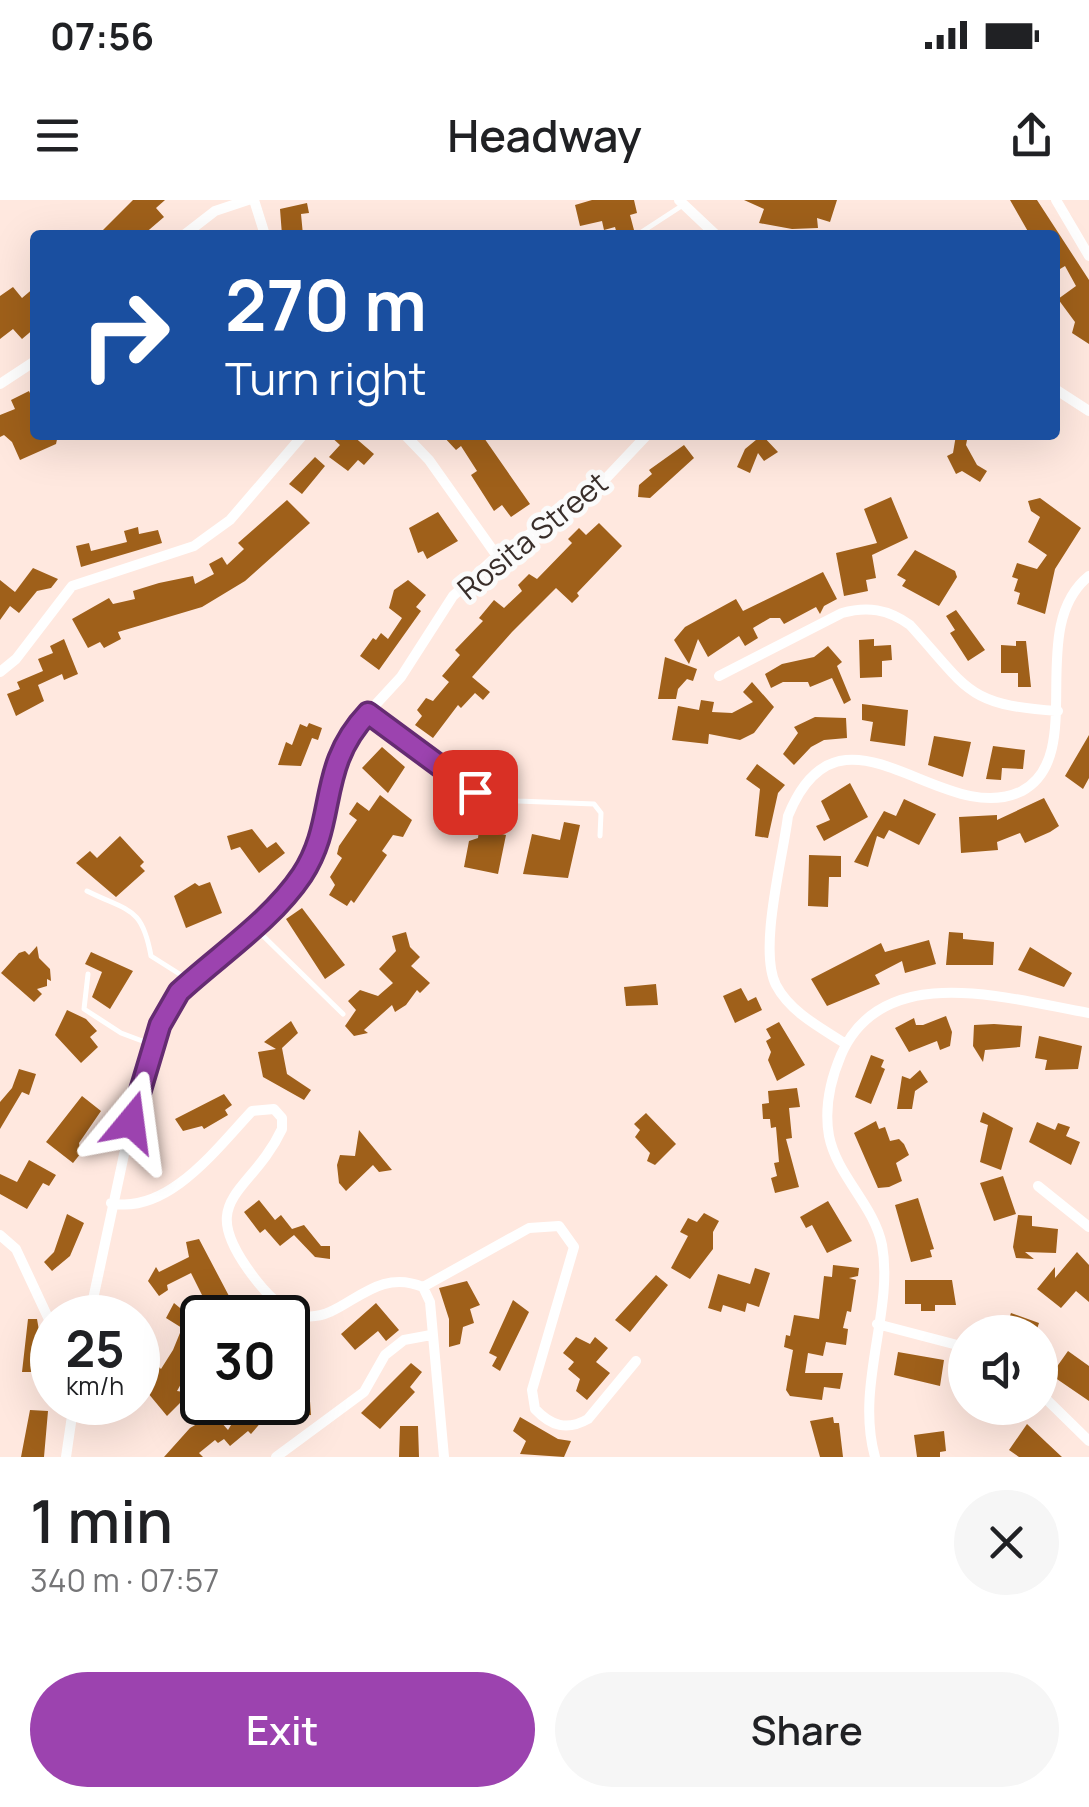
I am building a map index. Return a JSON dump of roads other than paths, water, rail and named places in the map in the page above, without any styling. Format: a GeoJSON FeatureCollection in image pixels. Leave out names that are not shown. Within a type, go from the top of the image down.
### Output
{"type":"FeatureCollection","features":[{"type":"Feature","properties":{"kind":"street"},"geometry":{"type":"LineString","coordinates":[[190,230],[215,211],[251,200],[262,230]]}},
{"type":"Feature","properties":{"kind":"street"},"geometry":{"type":"LineString","coordinates":[[1056,200],[1089,256]]}},
{"type":"Feature","properties":{"kind":"street"},"geometry":{"type":"LineString","coordinates":[[681,202],[711,230]]}},
{"type":"Feature","properties":{"kind":"street"},"geometry":{"type":"LineString","coordinates":[[0,384],[30,364]]}},
{"type":"Feature","properties":{"kind":"street"},"geometry":{"type":"LineString","coordinates":[[1060,391],[1089,411]]}},
{"type":"Feature","properties":{"kind":"street"},"geometry":{"type":"LineString","coordinates":[[0,672],[16,659],[72,586],[194,546],[230,520],[299,440]]}},
{"type":"Feature","properties":{"kind":"street"},"geometry":{"type":"LineString","coordinates":[[410,440],[429,460],[497,556]]}},
{"type":"Feature","properties":{"kind":"street","name":"Rosita Street"},"geometry":{"type":"LineString","coordinates":[[93,1295],[111,1203],[167,1009],[303,874],[317,846],[338,753],[401,677],[454,596],[497,556],[549,525],[596,488],[643,440]]}},
{"type":"Feature","properties":{"kind":"street"},"geometry":{"type":"LineString","coordinates":[[846,1044],[788,1002],[772,972],[770,948],[788,816],[796,797],[821,769],[859,759],[882,763],[973,798],[1009,797],[1042,774],[1053,755],[1064,611],[1089,576]]}},
{"type":"Feature","properties":{"kind":"street"},"geometry":{"type":"LineString","coordinates":[[719,676],[842,613],[861,608],[898,616],[910,625],[973,694],[1006,708],[1058,710]]}},
{"type":"Feature","properties":{"kind":"street"},"geometry":{"type":"LineString","coordinates":[[875,1457],[869,1385],[882,1245],[830,1138],[830,1091],[846,1044],[890,1005],[939,991],[1089,1013]]}},
{"type":"Feature","properties":{"kind":"street"},"geometry":{"type":"LineString","coordinates":[[111,1203],[137,1206],[169,1189],[205,1162],[252,1111],[274,1109],[282,1118],[282,1129],[232,1200],[225,1224],[230,1247],[274,1303],[291,1314],[323,1317],[379,1284],[396,1278],[422,1286],[529,1228],[560,1226],[574,1247],[532,1390],[536,1409],[556,1424],[578,1424],[588,1419],[636,1361]]}},
{"type":"Feature","properties":{"kind":"street"},"geometry":{"type":"LineString","coordinates":[[1038,1186],[1089,1227]]}},
{"type":"Feature","properties":{"kind":"street"},"geometry":{"type":"LineString","coordinates":[[0,1234],[16,1249],[38,1295]]}},
{"type":"Feature","properties":{"kind":"street"},"geometry":{"type":"LineString","coordinates":[[422,1286],[430,1302],[444,1457]]}},
{"type":"Feature","properties":{"kind":"street"},"geometry":{"type":"LineString","coordinates":[[877,1324],[948,1342]]}},
{"type":"Feature","properties":{"kind":"street"},"geometry":{"type":"LineString","coordinates":[[276,1457],[364,1392],[385,1355],[404,1340],[431,1336]]}},
{"type":"Feature","properties":{"kind":"street"},"geometry":{"type":"LineString","coordinates":[[1058,1410],[1089,1440]]}},
{"type":"Feature","properties":{"kind":"street"},"geometry":{"type":"LineString","coordinates":[[66,1457],[71,1425]]}},
{"type":"Feature","properties":{"kind":"lane"},"geometry":{"type":"LineString","coordinates":[[643,230],[681,202]]}},
{"type":"Feature","properties":{"kind":"lane"},"geometry":{"type":"LineString","coordinates":[[368,713],[482,795],[594,804],[601,813],[600,836]]}},
{"type":"Feature","properties":{"kind":"lane"},"geometry":{"type":"LineString","coordinates":[[88,891],[126,907],[142,920],[154,959],[191,981]]}},
{"type":"Feature","properties":{"kind":"lane"},"geometry":{"type":"LineString","coordinates":[[253,926],[343,1014]]}},
{"type":"Feature","properties":{"kind":"lane"},"geometry":{"type":"LineString","coordinates":[[88,974],[84,1009],[121,1033],[154,1045]]}}]}
